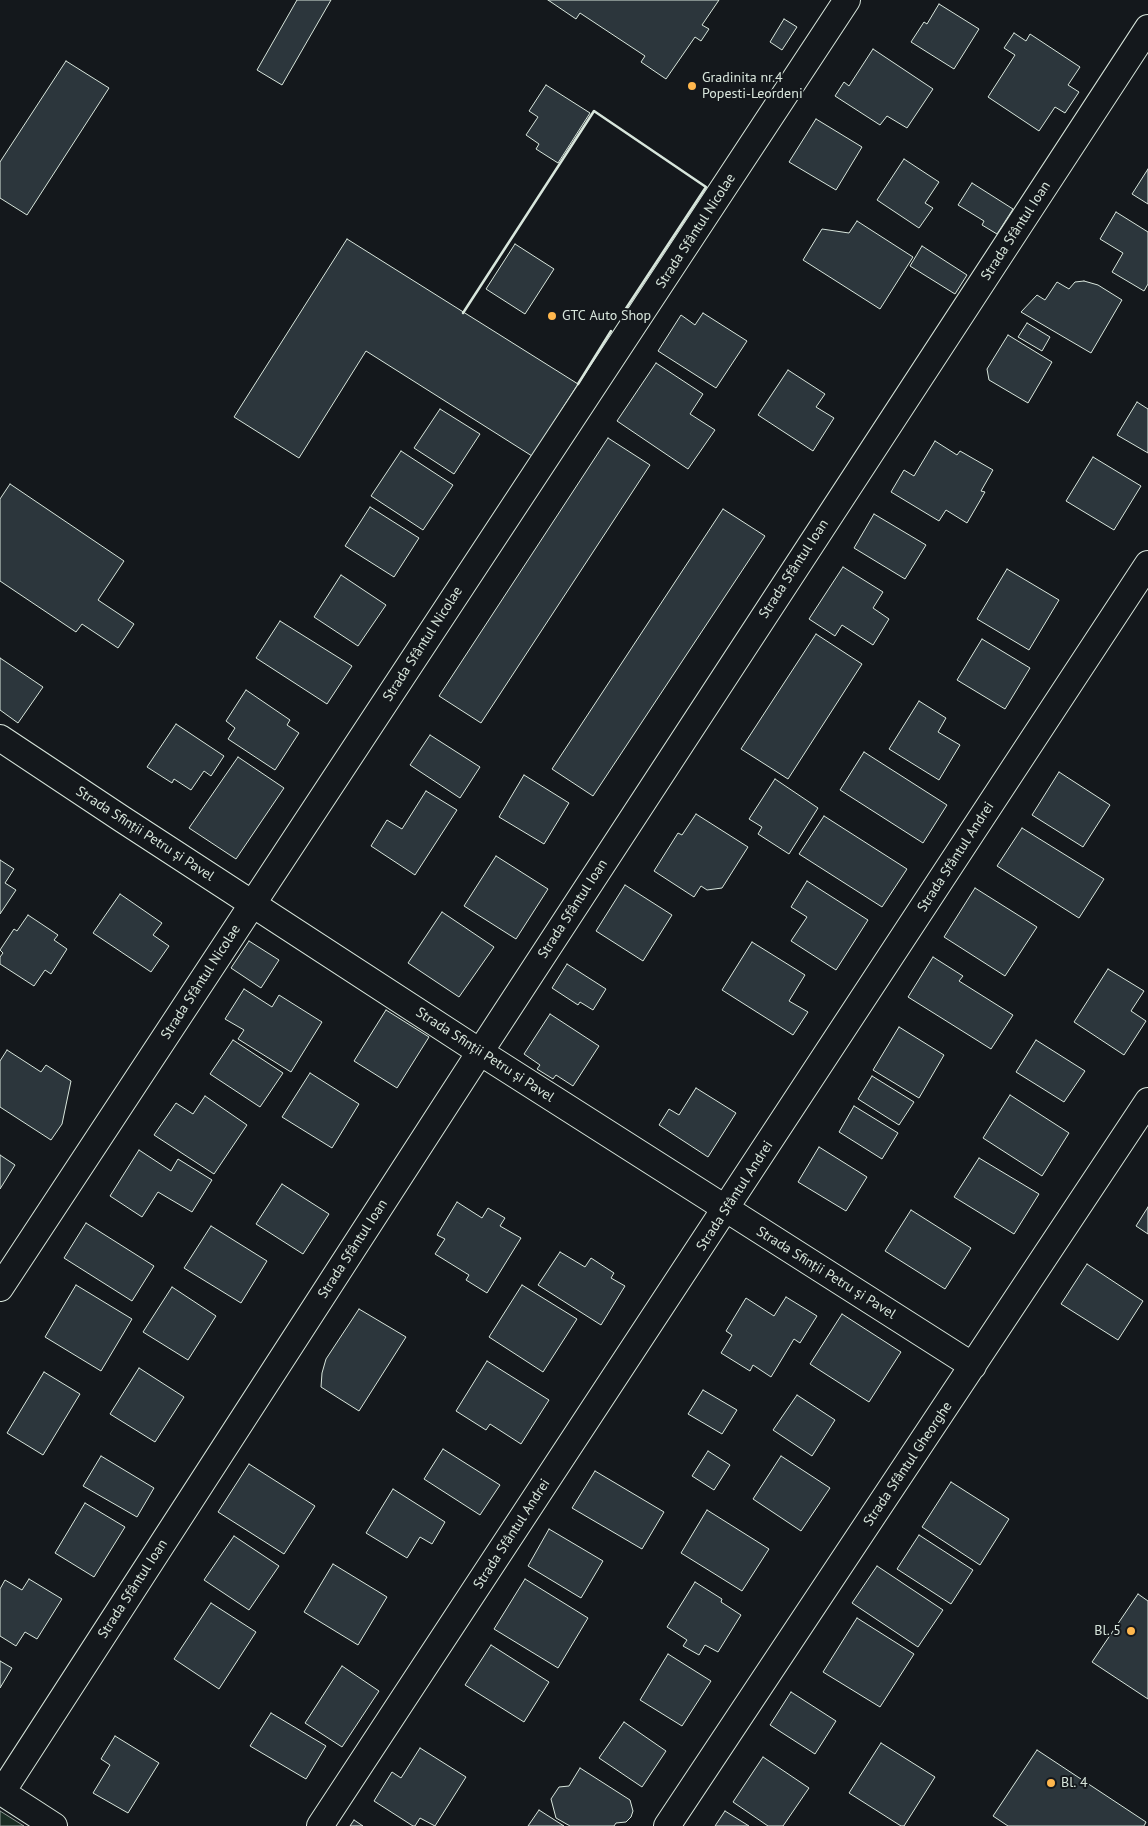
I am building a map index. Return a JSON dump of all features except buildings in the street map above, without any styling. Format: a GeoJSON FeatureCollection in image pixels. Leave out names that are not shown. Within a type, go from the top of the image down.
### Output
{"type":"FeatureCollection","features":[{"type":"Feature","properties":{"kind":"street","name":"Strada Sfântul Nicolae"},"geometry":{"type":"LineString","coordinates":[[0,1288],[847,0]]}},
{"type":"Feature","properties":{"kind":"street","name":"Strada Sfântul Ioan"},"geometry":{"type":"LineString","coordinates":[[1,1791],[480,1052],[1148,28]]}},
{"type":"Feature","properties":{"kind":"street","name":"Strada Sfântul Andrei"},"geometry":{"type":"LineString","coordinates":[[320,1826],[1148,564]]}},
{"type":"Feature","properties":{"kind":"street","name":"Strada Sfinții Petru și Pavel"},"geometry":{"type":"LineString","coordinates":[[0,738],[480,1052],[973,1366]]}},
{"type":"Feature","properties":{"kind":"street","name":"Strada Sfântul Gheorghe"},"geometry":{"type":"LineString","coordinates":[[667,1826],[1148,1101]]}},
{"type":"Feature","properties":{"kind":"street"},"geometry":{"type":"LineString","coordinates":[[1,1791],[54,1826]]}},
{"type":"Feature","properties":{"kind":"green space"},"geometry":{"type":"Polygon","coordinates":[[[0,1811],[24,1826],[0,1826],[0,1811]]]}},
{"type":"Feature","properties":{"kind":"wall"},"geometry":{"type":"LineString","coordinates":[[463,313],[594,111],[706,187],[623,313]]}},
{"type":"Feature","properties":{"kind":"wall"},"geometry":{"type":"LineString","coordinates":[[578,384],[611,331]]}},
{"type":"Feature","properties":{"kind":"place","name":"Gradinita nr.4 Popesti-Leordeni"},"geometry":{"type":"Point","coordinates":[692,86]}},
{"type":"Feature","properties":{"kind":"place","name":"GTC Auto Shop"},"geometry":{"type":"Point","coordinates":[552,316]}},
{"type":"Feature","properties":{"kind":"place","name":"Bl. 5"},"geometry":{"type":"Point","coordinates":[1131,1631]}},
{"type":"Feature","properties":{"kind":"place","name":"Bl. 4"},"geometry":{"type":"Point","coordinates":[1051,1783]}}]}
